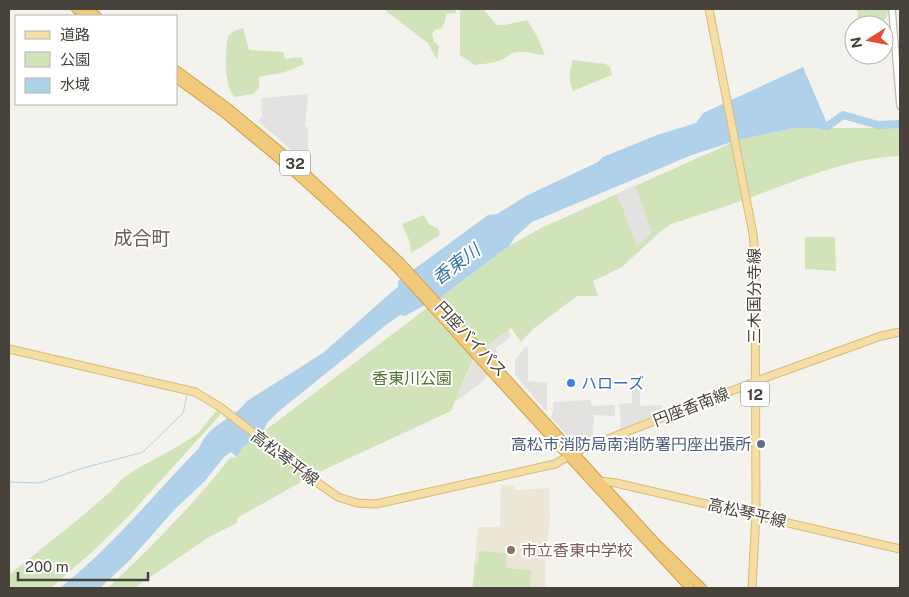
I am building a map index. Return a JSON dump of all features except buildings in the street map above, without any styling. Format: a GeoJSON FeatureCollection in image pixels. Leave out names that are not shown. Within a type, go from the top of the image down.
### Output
{"type":"FeatureCollection","features":[{"type":"Feature","properties":{"kind":"highway","name":"円座バイパス"},"geometry":{"type":"LineString","coordinates":[[178,71],[228,108],[293,162],[358,221],[598,483],[702,588]]}},
{"type":"Feature","properties":{"kind":"highway","name":"円座バイパス"},"geometry":{"type":"LineString","coordinates":[[178,79],[224,113],[290,168],[402,269]]}},
{"type":"Feature","properties":{"kind":"highway","name":"円座バイパス"},"geometry":{"type":"LineString","coordinates":[[598,483],[690,588]]}},
{"type":"Feature","properties":{"kind":"main road","name":"三木国分寺線"},"geometry":{"type":"LineString","coordinates":[[709,9],[748,199],[755,255],[756,514],[752,588]]}},
{"type":"Feature","properties":{"kind":"main road","name":"円座香南線"},"geometry":{"type":"LineString","coordinates":[[572,455],[754,383],[881,336],[900,332]]}},
{"type":"Feature","properties":{"kind":"main road","name":"高松琴平線"},"geometry":{"type":"LineString","coordinates":[[9,349],[188,389],[202,395],[338,497],[357,503],[376,504],[548,466],[572,455]]}},
{"type":"Feature","properties":{"kind":"main road","name":"高松琴平線"},"geometry":{"type":"LineString","coordinates":[[598,483],[616,483],[900,549]]}},
{"type":"Feature","properties":{"kind":"street"},"geometry":{"type":"LineString","coordinates":[[892,9],[900,106]]}},
{"type":"Feature","properties":{"kind":"shaded area"},"geometry":{"type":"Polygon","coordinates":[[[308,94],[305,127],[308,127],[308,160],[306,163],[258,121],[262,116],[262,98],[308,94]]]}},
{"type":"Feature","properties":{"kind":"shaded area"},"geometry":{"type":"Polygon","coordinates":[[[635,185],[652,232],[637,246],[617,194],[635,185]]]}},
{"type":"Feature","properties":{"kind":"shaded area"},"geometry":{"type":"Polygon","coordinates":[[[509,330],[511,337],[495,349],[500,355],[497,358],[499,361],[481,383],[455,402],[474,360],[486,347],[509,330]]]}},
{"type":"Feature","properties":{"kind":"shaded area"},"geometry":{"type":"Polygon","coordinates":[[[528,347],[528,381],[547,383],[547,412],[515,375],[515,361],[524,348],[528,347]]]}},
{"type":"Feature","properties":{"kind":"shaded area"},"geometry":{"type":"Polygon","coordinates":[[[632,388],[640,388],[640,406],[662,405],[664,415],[619,431],[621,423],[619,404],[632,403],[632,388]]]}},
{"type":"Feature","properties":{"kind":"shaded area"},"geometry":{"type":"Polygon","coordinates":[[[590,400],[593,406],[615,405],[615,416],[594,415],[594,436],[601,438],[582,446],[571,440],[551,417],[553,402],[590,400]]]}},
{"type":"Feature","properties":{"kind":"shaded area","name":"市立香東中学校"},"geometry":{"type":"Polygon","coordinates":[[[501,485],[514,486],[515,490],[549,488],[550,520],[545,564],[545,588],[472,588],[478,527],[500,527],[501,485]]]}},
{"type":"Feature","properties":{"kind":"green space"},"geometry":{"type":"Polygon","coordinates":[[[386,9],[456,9],[456,13],[446,14],[442,28],[435,30],[432,34],[434,41],[439,46],[437,60],[428,43],[387,12],[386,9]]]}},
{"type":"Feature","properties":{"kind":"green space"},"geometry":{"type":"Polygon","coordinates":[[[460,9],[483,9],[497,25],[527,20],[537,36],[545,55],[517,52],[499,61],[475,65],[460,55],[460,9]]]}},
{"type":"Feature","properties":{"kind":"green space"},"geometry":{"type":"Polygon","coordinates":[[[857,9],[888,9],[887,15],[858,15],[857,9]]]}},
{"type":"Feature","properties":{"kind":"green space"},"geometry":{"type":"Polygon","coordinates":[[[243,28],[249,50],[283,52],[285,59],[301,57],[304,64],[285,72],[259,77],[259,88],[253,94],[234,97],[230,91],[226,76],[227,43],[228,36],[236,30],[243,28]]]}},
{"type":"Feature","properties":{"kind":"green space"},"geometry":{"type":"Polygon","coordinates":[[[573,60],[606,64],[610,67],[612,75],[573,91],[570,76],[573,60]]]}},
{"type":"Feature","properties":{"kind":"green space","name":"香東川公園"},"geometry":{"type":"Polygon","coordinates":[[[900,126],[900,156],[862,161],[825,170],[742,201],[671,224],[622,267],[593,281],[598,296],[577,296],[533,329],[521,342],[511,328],[486,347],[473,360],[451,411],[315,474],[237,518],[237,523],[209,537],[134,588],[108,588],[171,525],[230,458],[237,457],[243,447],[509,246],[541,228],[738,140],[794,128],[882,128],[900,126]]]}},
{"type":"Feature","properties":{"kind":"green space"},"geometry":{"type":"Polygon","coordinates":[[[424,215],[429,224],[438,229],[440,235],[411,253],[409,240],[402,224],[424,215]]]}},
{"type":"Feature","properties":{"kind":"green space"},"geometry":{"type":"Polygon","coordinates":[[[805,237],[835,237],[836,271],[805,269],[805,237]]]}},
{"type":"Feature","properties":{"kind":"green space"},"geometry":{"type":"Polygon","coordinates":[[[217,410],[221,414],[126,519],[51,588],[9,588],[9,575],[81,517],[121,480],[198,433],[217,410]]]}},
{"type":"Feature","properties":{"kind":"green space"},"geometry":{"type":"Polygon","coordinates":[[[479,551],[507,553],[506,568],[531,570],[530,588],[473,588],[475,564],[478,564],[479,551]]]}},
{"type":"Feature","properties":{"kind":"water"},"geometry":{"type":"Polygon","coordinates":[[[803,67],[829,128],[794,128],[738,140],[692,155],[532,222],[515,237],[509,246],[440,298],[405,316],[400,315],[386,325],[278,412],[267,423],[262,434],[243,447],[237,457],[231,452],[224,457],[205,481],[175,509],[129,561],[100,588],[60,588],[115,538],[199,448],[209,432],[235,413],[247,401],[323,353],[398,287],[398,281],[488,215],[497,214],[528,195],[598,162],[603,157],[657,135],[696,123],[703,113],[803,67]]]}},
{"type":"Feature","properties":{"kind":"waterway","name":"香東川"},"geometry":{"type":"LineString","coordinates":[[820,125],[828,126],[843,115],[878,125],[900,124]]}},
{"type":"Feature","properties":{"kind":"waterway"},"geometry":{"type":"LineString","coordinates":[[9,482],[39,483],[83,468],[140,453],[183,413],[187,396]]}},
{"type":"Feature","properties":{"kind":"place","name":"ハローズ"},"geometry":{"type":"Point","coordinates":[571,383]}},
{"type":"Feature","properties":{"kind":"place","name":"高松市消防局南消防署円座出張所"},"geometry":{"type":"Point","coordinates":[761,444]}},
{"type":"Feature","properties":{"kind":"place","name":"市立香東中学校"},"geometry":{"type":"Point","coordinates":[511,550]}},
{"type":"Feature","properties":{"kind":"district","name":"成合町"},"geometry":{"type":"Point","coordinates":[142,238]}}]}
